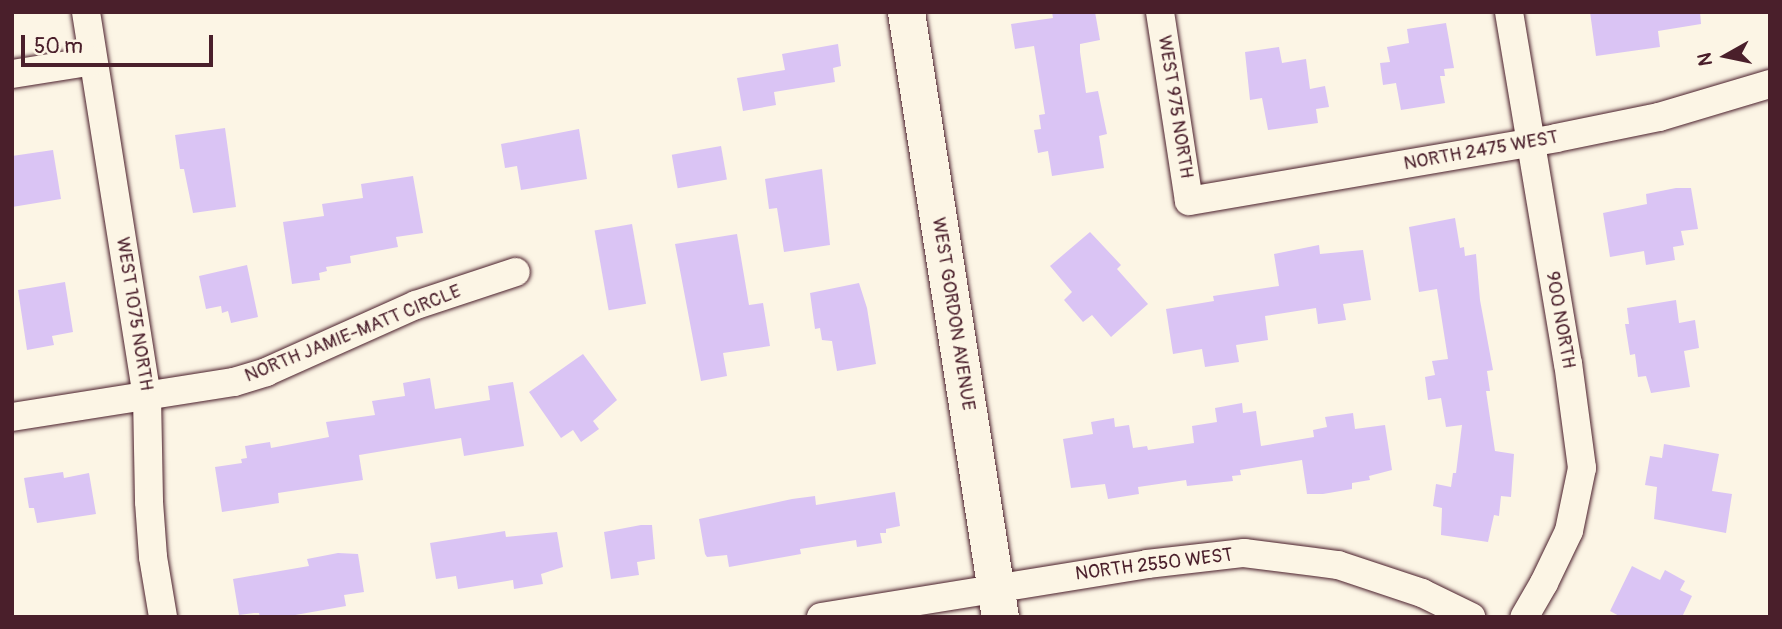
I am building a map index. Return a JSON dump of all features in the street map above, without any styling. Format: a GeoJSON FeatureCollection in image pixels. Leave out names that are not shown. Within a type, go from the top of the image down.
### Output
{"type":"FeatureCollection","features":[{"type":"Feature","properties":{"kind":"main road","name":"WEST GORDON AVENUE"},"geometry":{"type":"LineString","coordinates":[[906,12],[998,603]]}},
{"type":"Feature","properties":{"kind":"street","name":"WEST 1075 NORTH"},"geometry":{"type":"LineString","coordinates":[[86,12],[147,396],[149,502],[153,557],[163,617]]}},
{"type":"Feature","properties":{"kind":"street","name":"WEST 975 NORTH"},"geometry":{"type":"LineString","coordinates":[[1160,12],[1189,201]]}},
{"type":"Feature","properties":{"kind":"street","name":"900 NORTH"},"geometry":{"type":"LineString","coordinates":[[1509,12],[1568,363],[1581,468],[1569,531],[1524,617]]}},
{"type":"Feature","properties":{"kind":"street"},"geometry":{"type":"LineString","coordinates":[[12,74],[93,61]]}},
{"type":"Feature","properties":{"kind":"street","name":"NORTH 2475 WEST"},"geometry":{"type":"LineString","coordinates":[[1189,201],[1530,143],[1659,117],[1770,84]]}},
{"type":"Feature","properties":{"kind":"street","name":"NORTH JAMIE-MATT CIRCLE"},"geometry":{"type":"LineString","coordinates":[[147,396],[234,382],[266,372],[416,305],[516,272]]}},
{"type":"Feature","properties":{"kind":"street"},"geometry":{"type":"LineString","coordinates":[[12,417],[147,396]]}},
{"type":"Feature","properties":{"kind":"street","name":"NORTH 2550 WEST"},"geometry":{"type":"LineString","coordinates":[[821,617],[998,603],[1147,564],[1244,553],[1338,565],[1422,593],[1471,617]]}},
{"type":"Feature","properties":{"kind":"building"},"geometry":{"type":"Polygon","coordinates":[[[1052,12],[1095,12],[1100,40],[1080,44],[1080,52],[1086,93],[1098,91],[1107,134],[1099,136],[1104,168],[1052,176],[1048,151],[1038,153],[1034,130],[1041,129],[1039,115],[1045,114],[1034,46],[1015,49],[1011,24],[1053,18],[1052,12]]]}},
{"type":"Feature","properties":{"kind":"building"},"geometry":{"type":"Polygon","coordinates":[[[1590,12],[1700,12],[1701,24],[1658,31],[1660,47],[1596,56],[1590,12]]]}},
{"type":"Feature","properties":{"kind":"building"},"geometry":{"type":"Polygon","coordinates":[[[1446,23],[1454,68],[1444,69],[1445,76],[1440,76],[1445,103],[1401,110],[1396,83],[1383,85],[1380,63],[1390,62],[1387,47],[1409,43],[1407,29],[1446,23]]]}},
{"type":"Feature","properties":{"kind":"building"},"geometry":{"type":"Polygon","coordinates":[[[838,44],[841,66],[833,68],[835,82],[774,92],[776,105],[743,111],[737,78],[785,70],[782,54],[838,44]]]}},
{"type":"Feature","properties":{"kind":"building"},"geometry":{"type":"Polygon","coordinates":[[[1279,47],[1282,63],[1306,59],[1310,89],[1325,86],[1329,107],[1316,109],[1318,123],[1268,130],[1262,98],[1250,100],[1245,52],[1279,47]]]}},
{"type":"Feature","properties":{"kind":"building"},"geometry":{"type":"Polygon","coordinates":[[[225,128],[236,207],[193,213],[184,169],[180,169],[175,135],[225,128]]]}},
{"type":"Feature","properties":{"kind":"building"},"geometry":{"type":"Polygon","coordinates":[[[579,129],[587,179],[521,190],[517,166],[505,168],[501,144],[579,129]]]}},
{"type":"Feature","properties":{"kind":"building"},"geometry":{"type":"Polygon","coordinates":[[[721,146],[727,179],[678,188],[672,155],[721,146]]]}},
{"type":"Feature","properties":{"kind":"building"},"geometry":{"type":"Polygon","coordinates":[[[53,150],[61,199],[12,207],[12,156],[53,150]]]}},
{"type":"Feature","properties":{"kind":"building"},"geometry":{"type":"Polygon","coordinates":[[[822,169],[830,245],[784,252],[777,208],[769,209],[765,179],[822,169]]]}},
{"type":"Feature","properties":{"kind":"building"},"geometry":{"type":"Polygon","coordinates":[[[413,176],[423,233],[396,237],[398,247],[350,256],[351,263],[326,267],[327,271],[319,273],[320,280],[292,284],[283,222],[324,216],[322,204],[363,198],[361,184],[413,176]]]}},
{"type":"Feature","properties":{"kind":"building"},"geometry":{"type":"Polygon","coordinates":[[[1691,188],[1698,229],[1681,231],[1684,245],[1673,247],[1675,260],[1646,265],[1644,251],[1610,257],[1603,213],[1647,204],[1646,194],[1691,188]]]}},
{"type":"Feature","properties":{"kind":"building"},"geometry":{"type":"Polygon","coordinates":[[[1455,218],[1460,248],[1464,247],[1465,256],[1476,254],[1480,300],[1493,370],[1487,371],[1490,391],[1486,391],[1495,451],[1514,454],[1511,497],[1501,496],[1499,516],[1494,515],[1488,542],[1441,535],[1442,508],[1433,506],[1436,484],[1451,487],[1453,473],[1456,473],[1462,425],[1446,427],[1441,398],[1428,400],[1425,377],[1435,375],[1432,361],[1448,359],[1437,289],[1419,292],[1409,227],[1455,218]]]}},
{"type":"Feature","properties":{"kind":"building"},"geometry":{"type":"Polygon","coordinates":[[[632,224],[646,304],[609,310],[595,231],[632,224]]]}},
{"type":"Feature","properties":{"kind":"building"},"geometry":{"type":"Polygon","coordinates":[[[1090,232],[1121,265],[1117,269],[1148,304],[1111,337],[1092,315],[1083,322],[1064,300],[1072,292],[1050,266],[1090,232]]]}},
{"type":"Feature","properties":{"kind":"building"},"geometry":{"type":"Polygon","coordinates":[[[737,234],[749,305],[763,303],[770,346],[723,353],[727,376],[701,381],[675,244],[737,234]]]}},
{"type":"Feature","properties":{"kind":"building"},"geometry":{"type":"Polygon","coordinates":[[[1319,245],[1320,254],[1363,250],[1371,300],[1343,304],[1346,320],[1318,324],[1316,308],[1265,316],[1268,340],[1236,345],[1239,362],[1205,367],[1202,349],[1173,354],[1166,309],[1214,301],[1213,296],[1279,286],[1274,254],[1319,245]]]}},
{"type":"Feature","properties":{"kind":"building"},"geometry":{"type":"Polygon","coordinates":[[[247,265],[258,317],[231,323],[228,311],[222,313],[221,306],[206,309],[199,276],[247,265]]]}},
{"type":"Feature","properties":{"kind":"building"},"geometry":{"type":"Polygon","coordinates":[[[65,282],[73,332],[52,336],[54,345],[27,350],[18,290],[65,282]]]}},
{"type":"Feature","properties":{"kind":"building"},"geometry":{"type":"Polygon","coordinates":[[[859,283],[867,308],[876,364],[837,371],[832,341],[822,340],[820,328],[815,329],[810,293],[859,283]]]}},
{"type":"Feature","properties":{"kind":"building"},"geometry":{"type":"Polygon","coordinates":[[[1676,300],[1679,323],[1695,320],[1699,348],[1684,351],[1690,387],[1651,393],[1646,376],[1638,377],[1635,354],[1630,355],[1625,324],[1629,324],[1627,308],[1676,300]]]}},
{"type":"Feature","properties":{"kind":"building"},"geometry":{"type":"Polygon","coordinates":[[[583,354],[617,400],[593,421],[599,429],[581,442],[573,430],[561,438],[529,392],[583,354]]]}},
{"type":"Feature","properties":{"kind":"building"},"geometry":{"type":"Polygon","coordinates":[[[430,378],[435,409],[490,400],[488,386],[513,382],[524,446],[464,456],[461,438],[359,455],[363,480],[278,493],[279,503],[222,512],[215,467],[242,463],[241,459],[247,458],[245,446],[270,442],[271,448],[329,437],[326,422],[375,415],[372,401],[405,396],[403,383],[430,378]]]}},
{"type":"Feature","properties":{"kind":"building"},"geometry":{"type":"Polygon","coordinates":[[[1242,403],[1243,413],[1256,411],[1261,446],[1314,437],[1313,430],[1327,427],[1325,417],[1353,413],[1355,429],[1385,425],[1392,470],[1369,476],[1370,480],[1352,483],[1352,489],[1323,494],[1307,494],[1302,460],[1240,470],[1241,475],[1232,476],[1233,481],[1187,486],[1186,480],[1138,487],[1139,494],[1108,499],[1105,484],[1071,488],[1063,439],[1093,434],[1091,422],[1114,418],[1115,427],[1129,425],[1133,448],[1147,446],[1148,450],[1194,443],[1192,426],[1217,422],[1215,408],[1242,403]]]}},
{"type":"Feature","properties":{"kind":"building"},"geometry":{"type":"Polygon","coordinates":[[[1664,444],[1719,454],[1712,491],[1732,494],[1726,533],[1654,519],[1657,487],[1645,485],[1650,456],[1662,458],[1664,444]]]}},
{"type":"Feature","properties":{"kind":"building"},"geometry":{"type":"Polygon","coordinates":[[[63,472],[64,478],[89,473],[96,514],[37,523],[34,508],[29,508],[24,478],[63,472]]]}},
{"type":"Feature","properties":{"kind":"building"},"geometry":{"type":"Polygon","coordinates":[[[895,492],[900,526],[880,533],[882,543],[857,547],[856,540],[800,549],[801,554],[729,567],[727,555],[707,557],[705,554],[699,519],[792,499],[815,496],[816,505],[895,492]]]}},
{"type":"Feature","properties":{"kind":"building"},"geometry":{"type":"Polygon","coordinates":[[[652,525],[655,559],[637,562],[639,575],[611,579],[604,532],[652,525]]]}},
{"type":"Feature","properties":{"kind":"building"},"geometry":{"type":"Polygon","coordinates":[[[505,531],[506,537],[557,532],[563,567],[541,574],[543,584],[514,589],[513,580],[458,589],[456,576],[436,579],[430,543],[505,531]]]}},
{"type":"Feature","properties":{"kind":"building"},"geometry":{"type":"Polygon","coordinates":[[[338,553],[358,554],[364,592],[344,595],[346,606],[284,617],[260,617],[259,613],[239,615],[233,579],[309,566],[307,559],[338,553]]]}},
{"type":"Feature","properties":{"kind":"building"},"geometry":{"type":"Polygon","coordinates":[[[1632,566],[1660,580],[1665,570],[1685,581],[1680,590],[1692,596],[1682,617],[1621,617],[1610,611],[1632,566]]]}}]}
